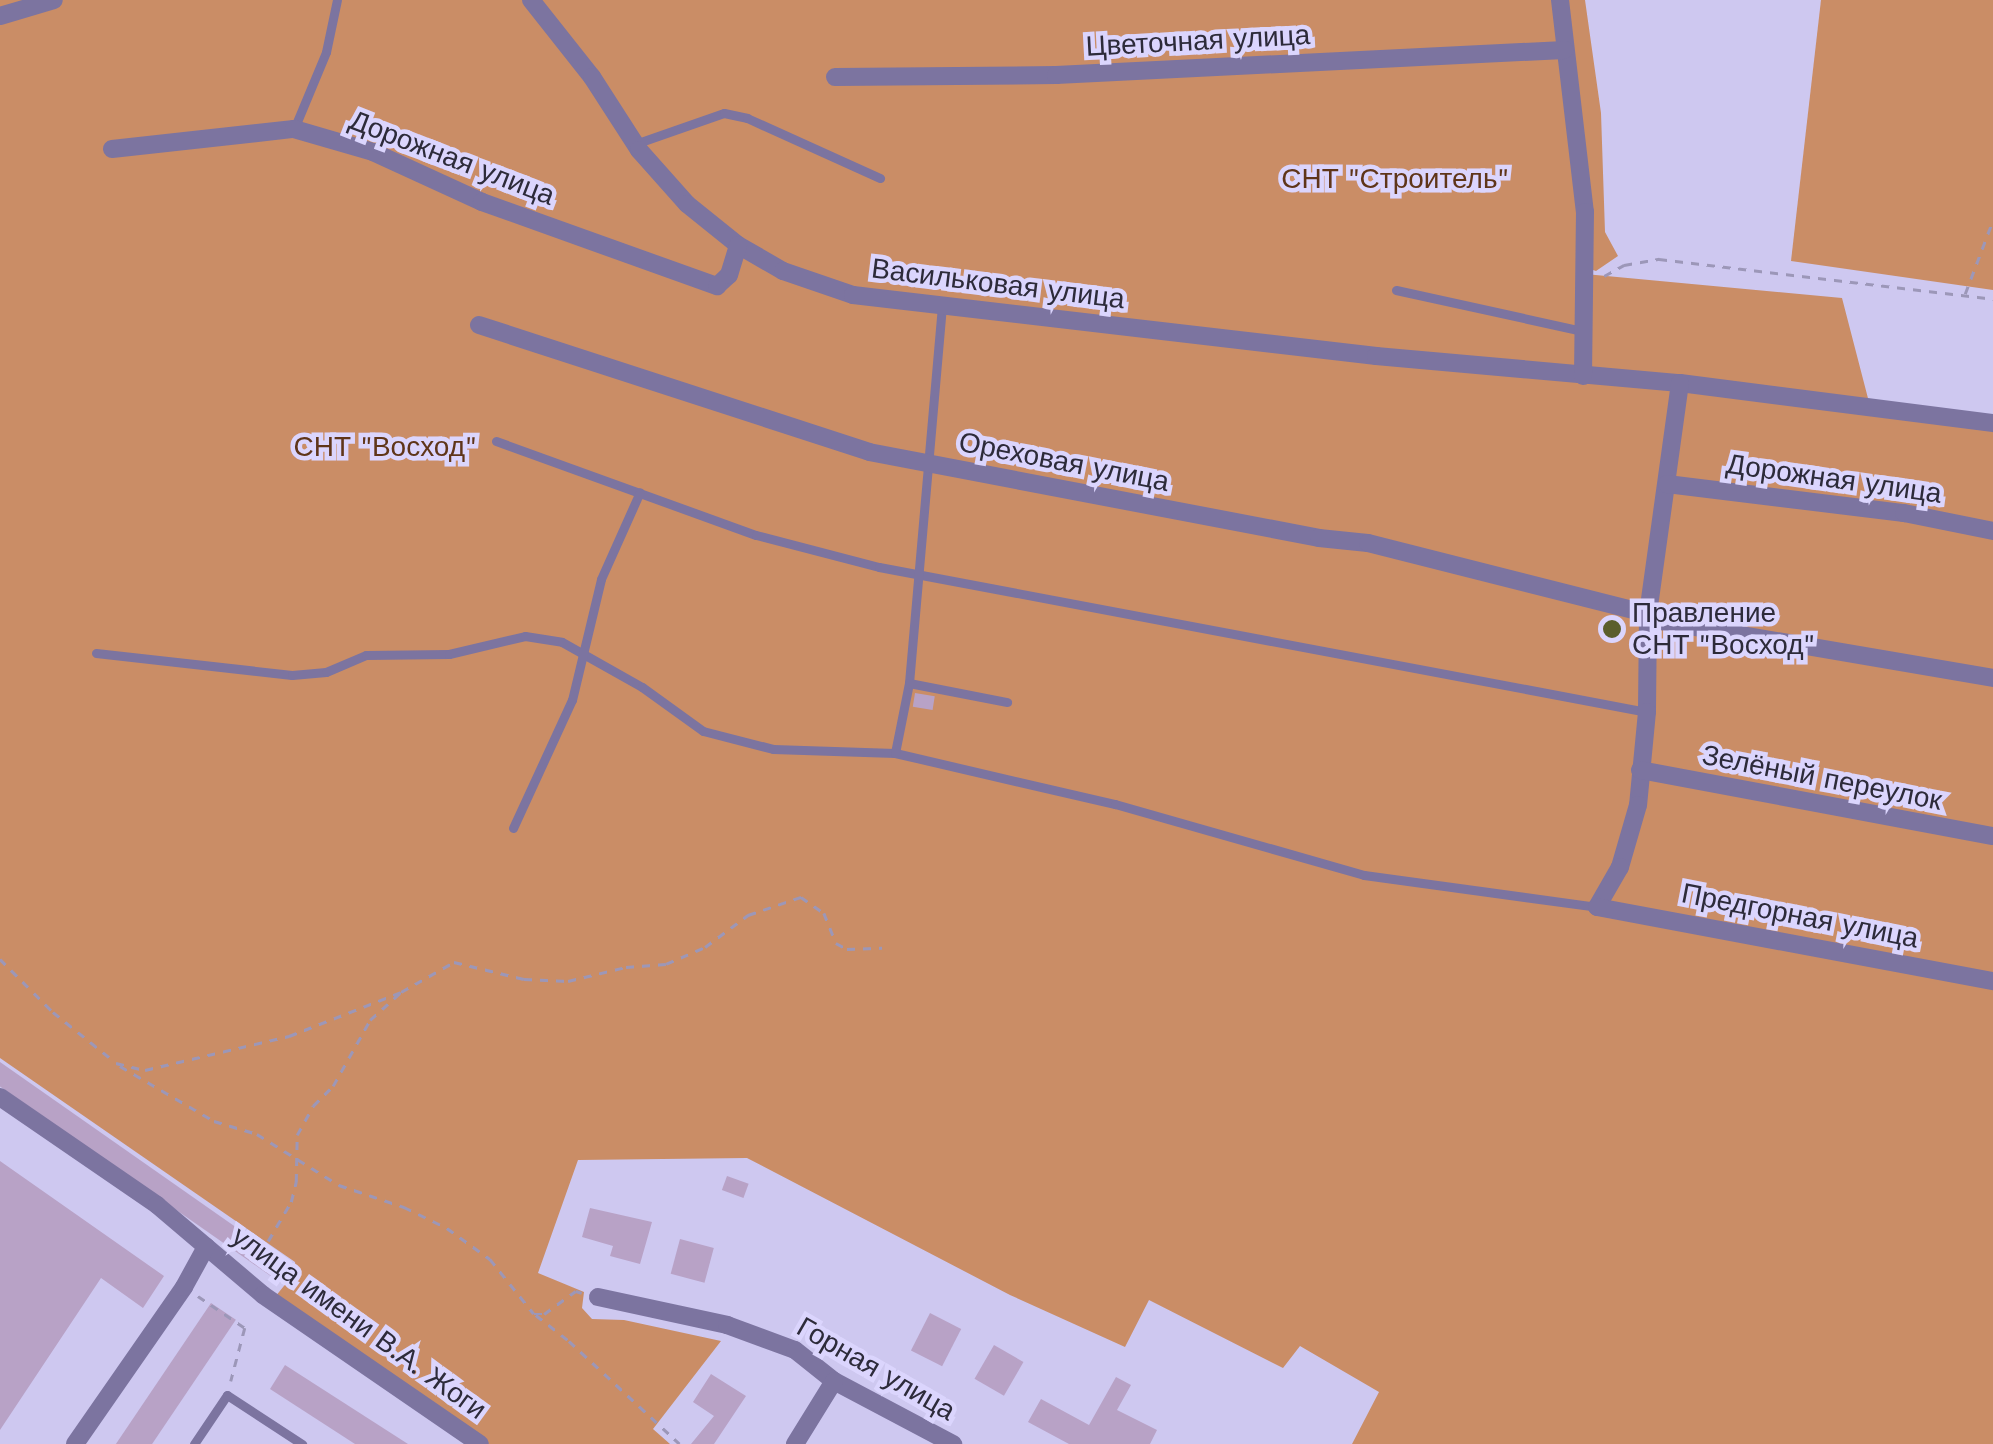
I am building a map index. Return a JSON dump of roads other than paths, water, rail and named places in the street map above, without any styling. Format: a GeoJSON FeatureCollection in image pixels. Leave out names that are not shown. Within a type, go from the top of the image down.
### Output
{"type":"FeatureCollection","features":[{"type":"Feature","properties":{"kind":"street"},"geometry":{"type":"LineString","coordinates":[[0,16],[54,0]]}},
{"type":"Feature","properties":{"kind":"street","name":"Васильковая улица"},"geometry":{"type":"LineString","coordinates":[[531,0],[592,77],[635,144],[687,204],[738,245],[783,271],[852,295],[1680,384],[1993,422]]}},
{"type":"Feature","properties":{"kind":"street"},"geometry":{"type":"LineString","coordinates":[[1560,0],[1585,212],[1583,376]]}},
{"type":"Feature","properties":{"kind":"street","name":"Цветочная улица"},"geometry":{"type":"LineString","coordinates":[[835,77],[1056,76],[1564,50]]}},
{"type":"Feature","properties":{"kind":"street","name":"Дорожная улица"},"geometry":{"type":"LineString","coordinates":[[112,149],[294,129],[372,152],[482,202],[717,286],[729,275],[738,245]]}},
{"type":"Feature","properties":{"kind":"street","name":"Ореховая улица"},"geometry":{"type":"LineString","coordinates":[[480,326],[869,452],[1319,538],[1368,543],[1648,617],[1993,678]]}},
{"type":"Feature","properties":{"kind":"street"},"geometry":{"type":"LineString","coordinates":[[1597,908],[1620,866],[1638,806],[1647,712],[1648,617],[1680,384]]}},
{"type":"Feature","properties":{"kind":"street","name":"Дорожная улица"},"geometry":{"type":"LineString","coordinates":[[1667,484],[1904,514],[1993,530]]}},
{"type":"Feature","properties":{"kind":"street","name":"Зелёный переулок"},"geometry":{"type":"LineString","coordinates":[[1640,770],[1993,836]]}},
{"type":"Feature","properties":{"kind":"street","name":"Предгорная улица"},"geometry":{"type":"LineString","coordinates":[[1597,908],[1993,981]]}},
{"type":"Feature","properties":{"kind":"street","name":"улица имени В.А. Жоги"},"geometry":{"type":"LineString","coordinates":[[0,1098],[157,1204],[264,1295],[480,1444]]}},
{"type":"Feature","properties":{"kind":"street"},"geometry":{"type":"LineString","coordinates":[[75,1444],[184,1287],[206,1247]]}},
{"type":"Feature","properties":{"kind":"street","name":"Горная улица"},"geometry":{"type":"LineString","coordinates":[[598,1298],[727,1324],[795,1350],[834,1380],[953,1444]]}},
{"type":"Feature","properties":{"kind":"street"},"geometry":{"type":"LineString","coordinates":[[795,1444],[834,1380]]}},
{"type":"Feature","properties":{"kind":"lane"},"geometry":{"type":"LineString","coordinates":[[294,129],[326,52],[336,0]]}},
{"type":"Feature","properties":{"kind":"lane"},"geometry":{"type":"LineString","coordinates":[[635,144],[724,114],[747,118],[880,178]]}},
{"type":"Feature","properties":{"kind":"lane"},"geometry":{"type":"LineString","coordinates":[[1396,290],[1585,332]]}},
{"type":"Feature","properties":{"kind":"lane"},"geometry":{"type":"LineString","coordinates":[[895,754],[909,683],[942,306]]}},
{"type":"Feature","properties":{"kind":"lane"},"geometry":{"type":"LineString","coordinates":[[496,440],[756,535],[920,575],[1154,616],[1647,712]]}},
{"type":"Feature","properties":{"kind":"lane"},"geometry":{"type":"LineString","coordinates":[[513,828],[572,700],[601,579],[640,492]]}},
{"type":"Feature","properties":{"kind":"lane"},"geometry":{"type":"LineString","coordinates":[[96,653],[292,675],[326,672],[366,654],[449,654],[525,636],[562,642],[642,686],[703,732],[773,749],[895,754],[1115,804],[1364,874],[1597,908]]}},
{"type":"Feature","properties":{"kind":"lane"},"geometry":{"type":"LineString","coordinates":[[909,683],[1006,702]]}},
{"type":"Feature","properties":{"kind":"lane"},"geometry":{"type":"LineString","coordinates":[[194,1444],[227,1395],[302,1444]]}},
{"type":"Feature","properties":{"kind":"place","name":"Правление СНТ \"Восход\""},"geometry":{"type":"Point","coordinates":[1612,629]}},
{"type":"Feature","properties":{"kind":"park label","name":"СНТ \"Строитель\""},"geometry":{"type":"Point","coordinates":[1395,179]}},
{"type":"Feature","properties":{"kind":"park label","name":"СНТ \"Восход\""},"geometry":{"type":"Point","coordinates":[385,447]}}]}
